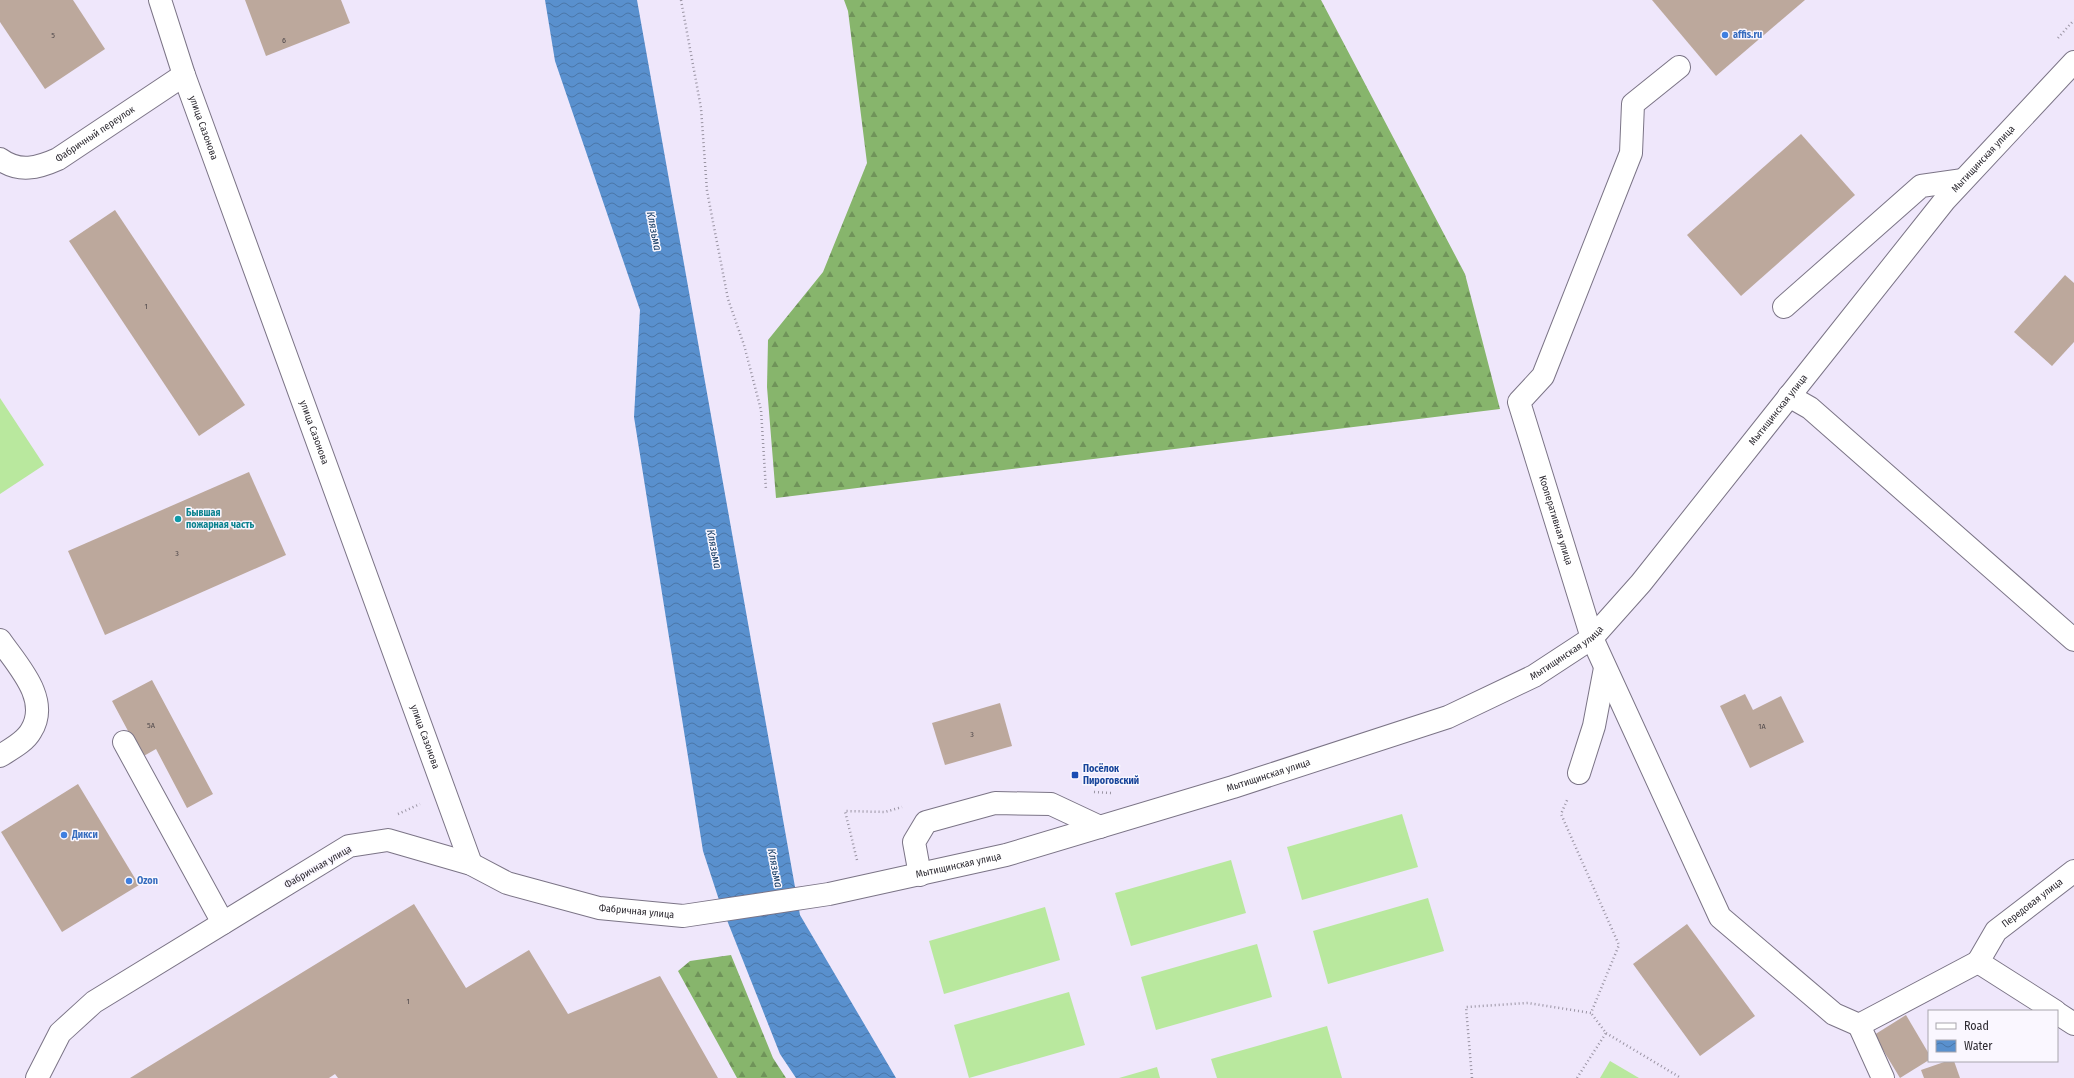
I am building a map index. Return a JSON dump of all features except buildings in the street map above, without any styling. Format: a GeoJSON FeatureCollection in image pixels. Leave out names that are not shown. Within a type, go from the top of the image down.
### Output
{"type":"FeatureCollection","features":[{"type":"Feature","properties":{"kind":"street"},"geometry":{"type":"LineString","coordinates":[[148,0],[171,33]]}},
{"type":"Feature","properties":{"kind":"street","name":"улица Сазонова"},"geometry":{"type":"LineString","coordinates":[[160,0],[184,75],[471,864]]}},
{"type":"Feature","properties":{"kind":"street","name":"Мытищинская улица"},"geometry":{"type":"LineString","coordinates":[[829,894],[1006,855],[1100,827],[1448,717],[1534,676],[1592,638],[1641,583],[1944,200],[2074,62]]}},
{"type":"Feature","properties":{"kind":"street","name":"Кооперативная улица"},"geometry":{"type":"LineString","coordinates":[[1679,67],[1633,104],[1631,153],[1544,376],[1519,402],[1592,638],[1720,917],[1834,1014],[1859,1025]]}},
{"type":"Feature","properties":{"kind":"street","name":"Фабричный переулок"},"geometry":{"type":"LineString","coordinates":[[0,159],[8,164],[24,168],[38,168],[58,159],[184,75]]}},
{"type":"Feature","properties":{"kind":"street"},"geometry":{"type":"LineString","coordinates":[[1784,307],[1921,186],[1963,180]]}},
{"type":"Feature","properties":{"kind":"street"},"geometry":{"type":"LineString","coordinates":[[1789,396],[1810,408],[2074,640]]}},
{"type":"Feature","properties":{"kind":"street"},"geometry":{"type":"LineString","coordinates":[[0,640],[32,687],[38,712],[31,732],[23,741],[0,756]]}},
{"type":"Feature","properties":{"kind":"street"},"geometry":{"type":"LineString","coordinates":[[1579,773],[1594,726],[1605,668]]}},
{"type":"Feature","properties":{"kind":"street"},"geometry":{"type":"LineString","coordinates":[[124,742],[223,923]]}},
{"type":"Feature","properties":{"kind":"street"},"geometry":{"type":"LineString","coordinates":[[920,875],[914,842],[926,822],[995,803],[1051,804],[1100,827]]}},
{"type":"Feature","properties":{"kind":"street","name":"Фабричная улица"},"geometry":{"type":"LineString","coordinates":[[37,1078],[60,1033],[94,1002],[349,846],[388,840],[471,864],[507,883],[599,908],[682,916],[829,894]]}},
{"type":"Feature","properties":{"kind":"street","name":"Передовая улица"},"geometry":{"type":"LineString","coordinates":[[1978,962],[1996,931],[2074,871]]}},
{"type":"Feature","properties":{"kind":"street"},"geometry":{"type":"LineString","coordinates":[[1883,1078],[1859,1025],[1978,962],[2053,1010]]}},
{"type":"Feature","properties":{"kind":"street"},"geometry":{"type":"LineString","coordinates":[[2058,1013],[2074,1024]]}},
{"type":"Feature","properties":{"kind":"path"},"geometry":{"type":"LineString","coordinates":[[681,0],[701,108],[707,191],[728,299],[744,345],[761,410],[766,490]]}},
{"type":"Feature","properties":{"kind":"path"},"geometry":{"type":"LineString","coordinates":[[1579,773],[1561,814],[1619,945],[1591,1013]]}},
{"type":"Feature","properties":{"kind":"path"},"geometry":{"type":"LineString","coordinates":[[845,811],[857,863]]}},
{"type":"Feature","properties":{"kind":"path"},"geometry":{"type":"LineString","coordinates":[[1472,1078],[1466,1007],[1528,1003],[1591,1013],[1606,1033],[1681,1078]]}},
{"type":"Feature","properties":{"kind":"path"},"geometry":{"type":"LineString","coordinates":[[1577,1078],[1606,1033]]}},
{"type":"Feature","properties":{"kind":"green space"},"geometry":{"type":"Polygon","coordinates":[[[844,0],[1321,0],[1465,274],[1500,409],[776,498],[767,387],[768,340],[823,272],[867,163],[848,11],[844,0]]]}},
{"type":"Feature","properties":{"kind":"green space"},"geometry":{"type":"Polygon","coordinates":[[[0,398],[44,465],[0,494],[0,398]]]}},
{"type":"Feature","properties":{"kind":"green space"},"geometry":{"type":"Polygon","coordinates":[[[1402,814],[1418,867],[1302,900],[1287,847],[1402,814]]]}},
{"type":"Feature","properties":{"kind":"green space"},"geometry":{"type":"Polygon","coordinates":[[[1231,860],[1246,913],[1131,946],[1115,893],[1231,860]]]}},
{"type":"Feature","properties":{"kind":"green space"},"geometry":{"type":"Polygon","coordinates":[[[1428,898],[1444,951],[1328,984],[1313,931],[1428,898]]]}},
{"type":"Feature","properties":{"kind":"green space"},"geometry":{"type":"Polygon","coordinates":[[[1045,907],[1060,960],[944,994],[929,941],[1045,907]]]}},
{"type":"Feature","properties":{"kind":"green space"},"geometry":{"type":"Polygon","coordinates":[[[1257,944],[1272,997],[1156,1030],[1141,977],[1257,944]]]}},
{"type":"Feature","properties":{"kind":"green space"},"geometry":{"type":"Polygon","coordinates":[[[731,955],[773,1058],[786,1078],[737,1078],[678,971],[690,961],[731,955]]]}},
{"type":"Feature","properties":{"kind":"green space"},"geometry":{"type":"Polygon","coordinates":[[[1069,992],[1085,1045],[969,1078],[954,1025],[1069,992]]]}},
{"type":"Feature","properties":{"kind":"green space"},"geometry":{"type":"Polygon","coordinates":[[[1327,1026],[1342,1078],[1217,1078],[1211,1059],[1327,1026]]]}},
{"type":"Feature","properties":{"kind":"green space"},"geometry":{"type":"Polygon","coordinates":[[[1610,1061],[1639,1078],[1600,1078],[1610,1061]]]}},
{"type":"Feature","properties":{"kind":"green space"},"geometry":{"type":"Polygon","coordinates":[[[1157,1067],[1160,1078],[1119,1078],[1157,1067]]]}},
{"type":"Feature","properties":{"kind":"water","name":"Клязьма"},"geometry":{"type":"Polygon","coordinates":[[[545,0],[637,0],[800,915],[896,1078],[796,1078],[780,1054],[719,900],[703,851],[634,417],[640,310],[555,61],[545,0]]]}},
{"type":"Feature","properties":{"kind":"place","name":"affis.ru"},"geometry":{"type":"Point","coordinates":[1725,35]}},
{"type":"Feature","properties":{"kind":"place","name":"Бывшая пожарная часть"},"geometry":{"type":"Point","coordinates":[178,519]}},
{"type":"Feature","properties":{"kind":"place","name":"Посёлок Пироговский"},"geometry":{"type":"Point","coordinates":[1075,775]}},
{"type":"Feature","properties":{"kind":"place","name":"Дикси"},"geometry":{"type":"Point","coordinates":[64,835]}},
{"type":"Feature","properties":{"kind":"place","name":"Ozon"},"geometry":{"type":"Point","coordinates":[129,881]}}]}
